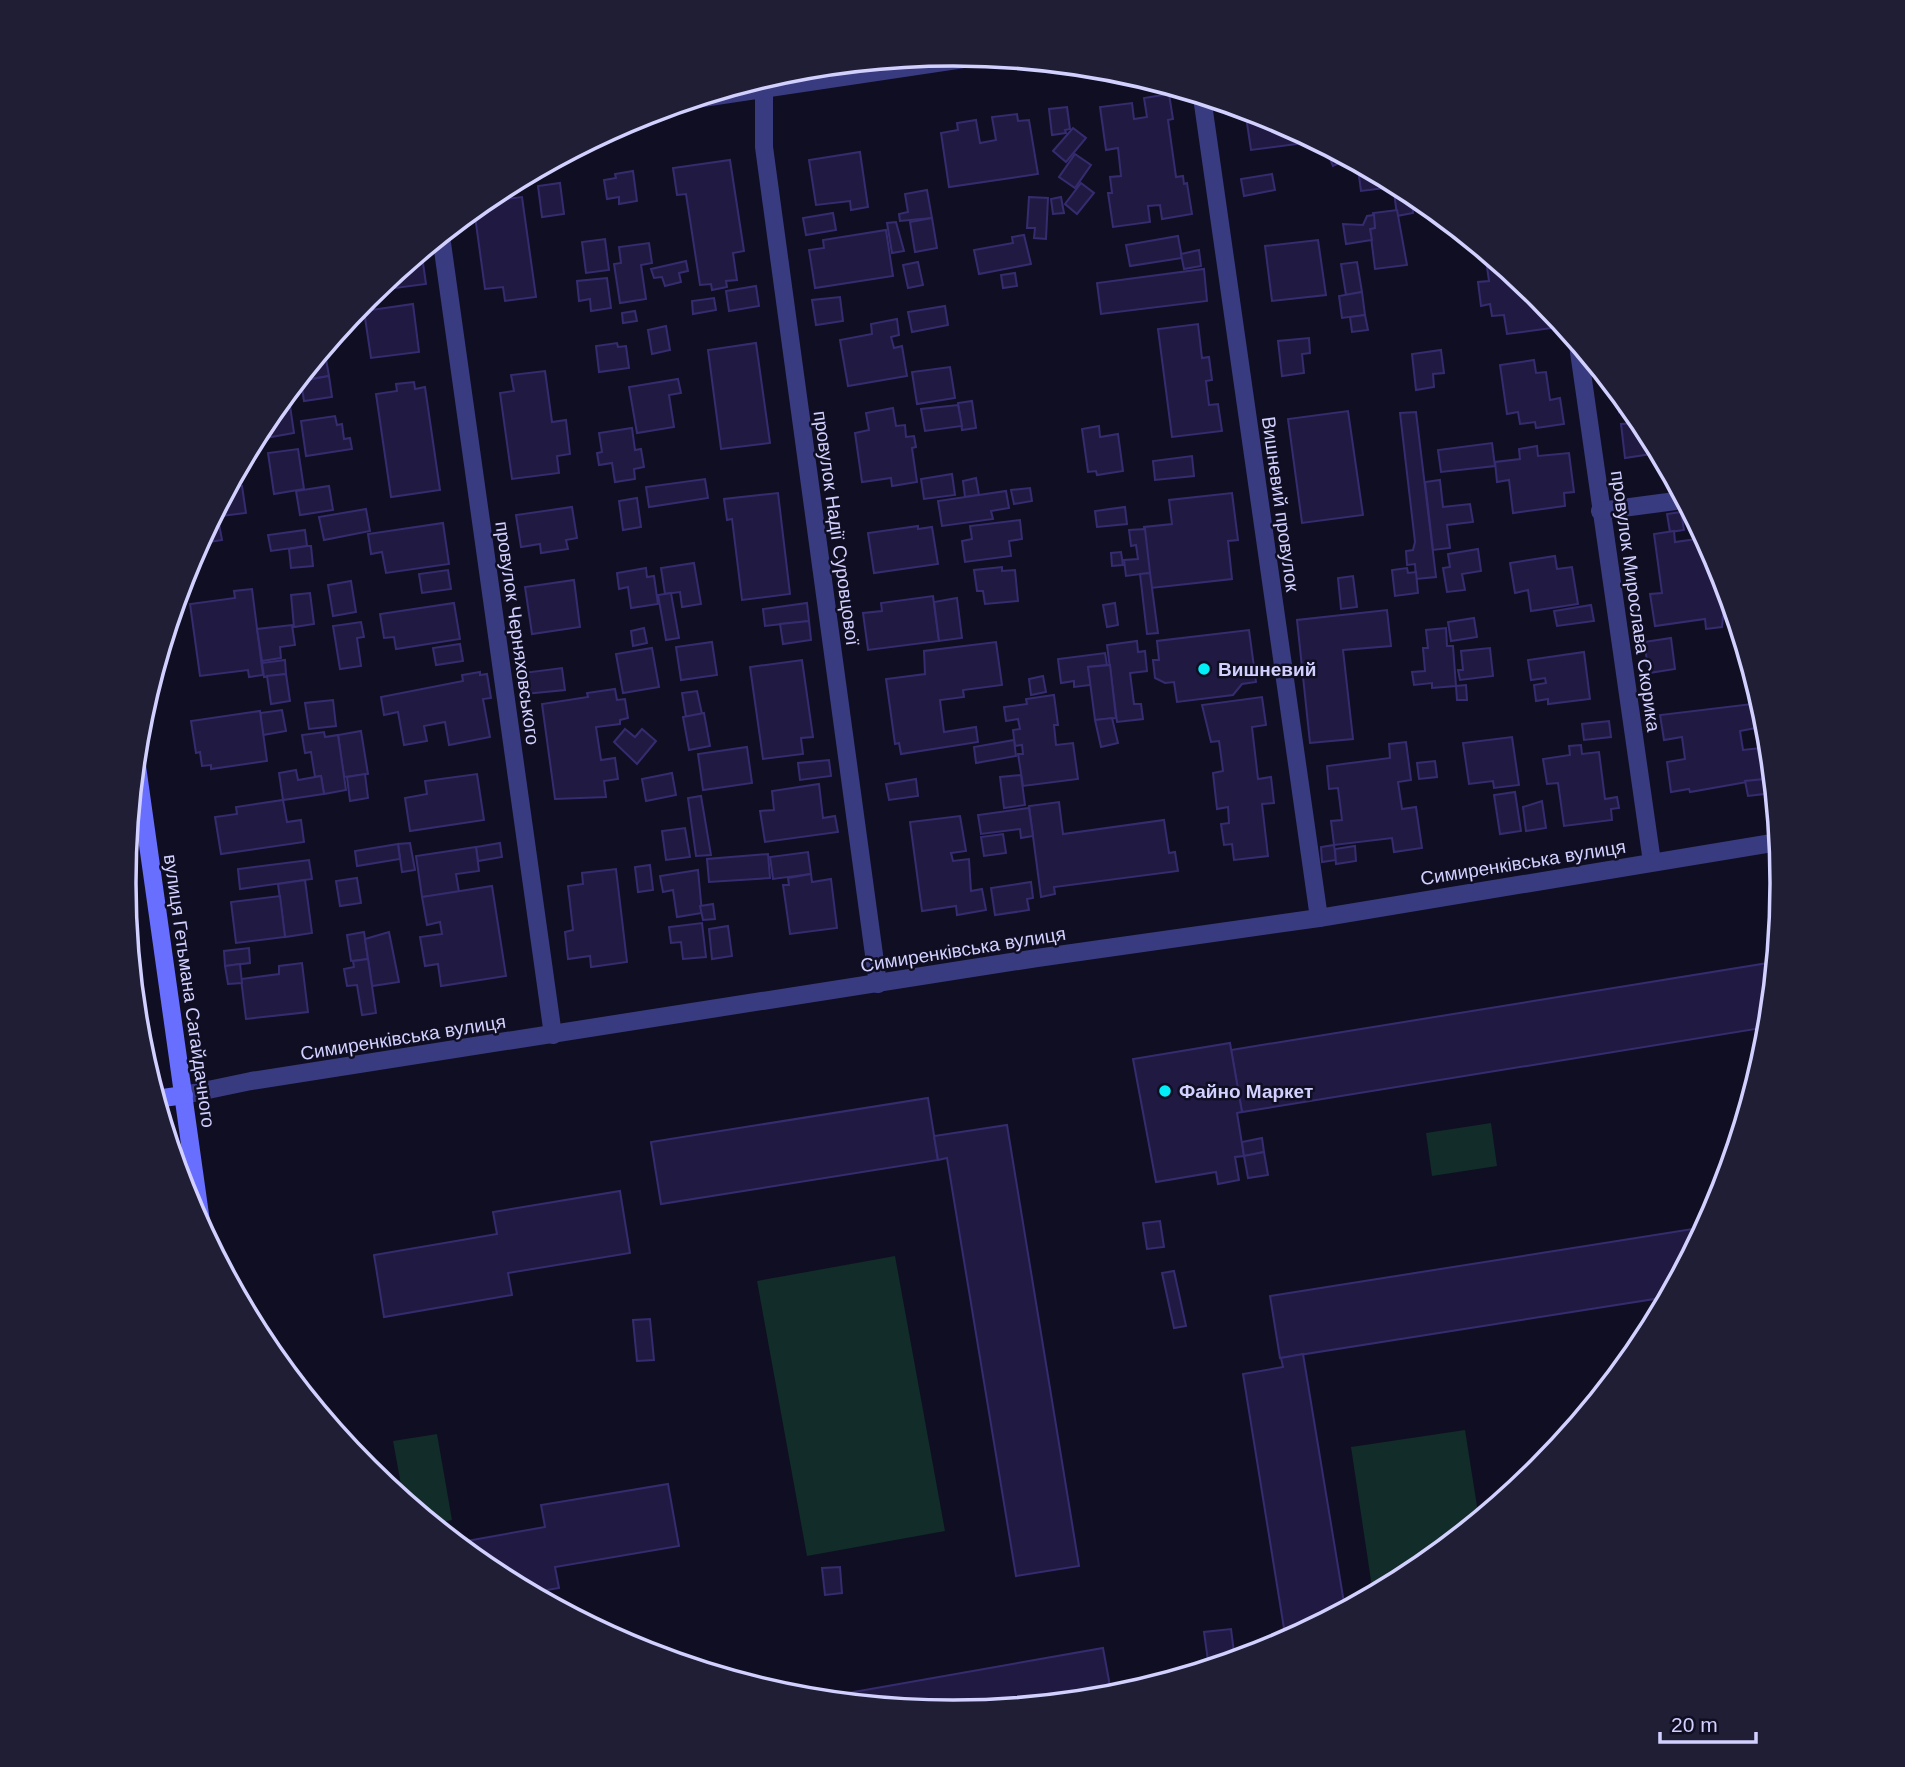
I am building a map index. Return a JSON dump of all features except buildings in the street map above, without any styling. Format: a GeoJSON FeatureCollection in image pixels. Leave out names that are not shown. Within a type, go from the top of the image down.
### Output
{"type":"FeatureCollection","features":[{"type":"Feature","properties":{"kind":"main road","name":"вулиця Гетьмана Сагайдачного"},"geometry":{"type":"LineString","coordinates":[[140,795],[197,1194]]}},
{"type":"Feature","properties":{"kind":"main road","name":"Симиренківська вулиця"},"geometry":{"type":"LineString","coordinates":[[164,1098],[184,1095]]}},
{"type":"Feature","properties":{"kind":"street","name":"провулок Надії Суровцової"},"geometry":{"type":"LineString","coordinates":[[765,88],[764,147],[878,984]]}},
{"type":"Feature","properties":{"kind":"street","name":"Вишневий провулок"},"geometry":{"type":"LineString","coordinates":[[1203,106],[1319,918]]}},
{"type":"Feature","properties":{"kind":"street","name":"провулок Черняховського"},"geometry":{"type":"LineString","coordinates":[[441,246],[553,1035]]}},
{"type":"Feature","properties":{"kind":"street","name":"провулок Мирослава Скорика"},"geometry":{"type":"LineString","coordinates":[[1580,361],[1652,862]]}},
{"type":"Feature","properties":{"kind":"street"},"geometry":{"type":"LineString","coordinates":[[1600,511],[1674,501]]}},
{"type":"Feature","properties":{"kind":"street","name":"Симиренківська вулиця"},"geometry":{"type":"LineString","coordinates":[[184,1095],[251,1081],[1319,918],[1769,844]]}},
{"type":"Feature","properties":{"kind":"green space"},"geometry":{"type":"Polygon","coordinates":[[[1491,1123],[1497,1166],[1432,1176],[1426,1133],[1491,1123]]]}},
{"type":"Feature","properties":{"kind":"green space"},"geometry":{"type":"Polygon","coordinates":[[[895,1256],[945,1531],[807,1556],[757,1281],[895,1256]]]}},
{"type":"Feature","properties":{"kind":"green space"},"geometry":{"type":"Polygon","coordinates":[[[1465,1430],[1477,1509],[1450,1532],[1372,1584],[1351,1447],[1465,1430]]]}},
{"type":"Feature","properties":{"kind":"green space"},"geometry":{"type":"Polygon","coordinates":[[[437,1434],[452,1520],[443,1522],[401,1486],[393,1441],[437,1434]]]}},
{"type":"Feature","properties":{"kind":"place","name":"Вишневий"},"geometry":{"type":"Point","coordinates":[1204,669]}},
{"type":"Feature","properties":{"kind":"place","name":"Файно Маркет"},"geometry":{"type":"Point","coordinates":[1165,1091]}}]}
